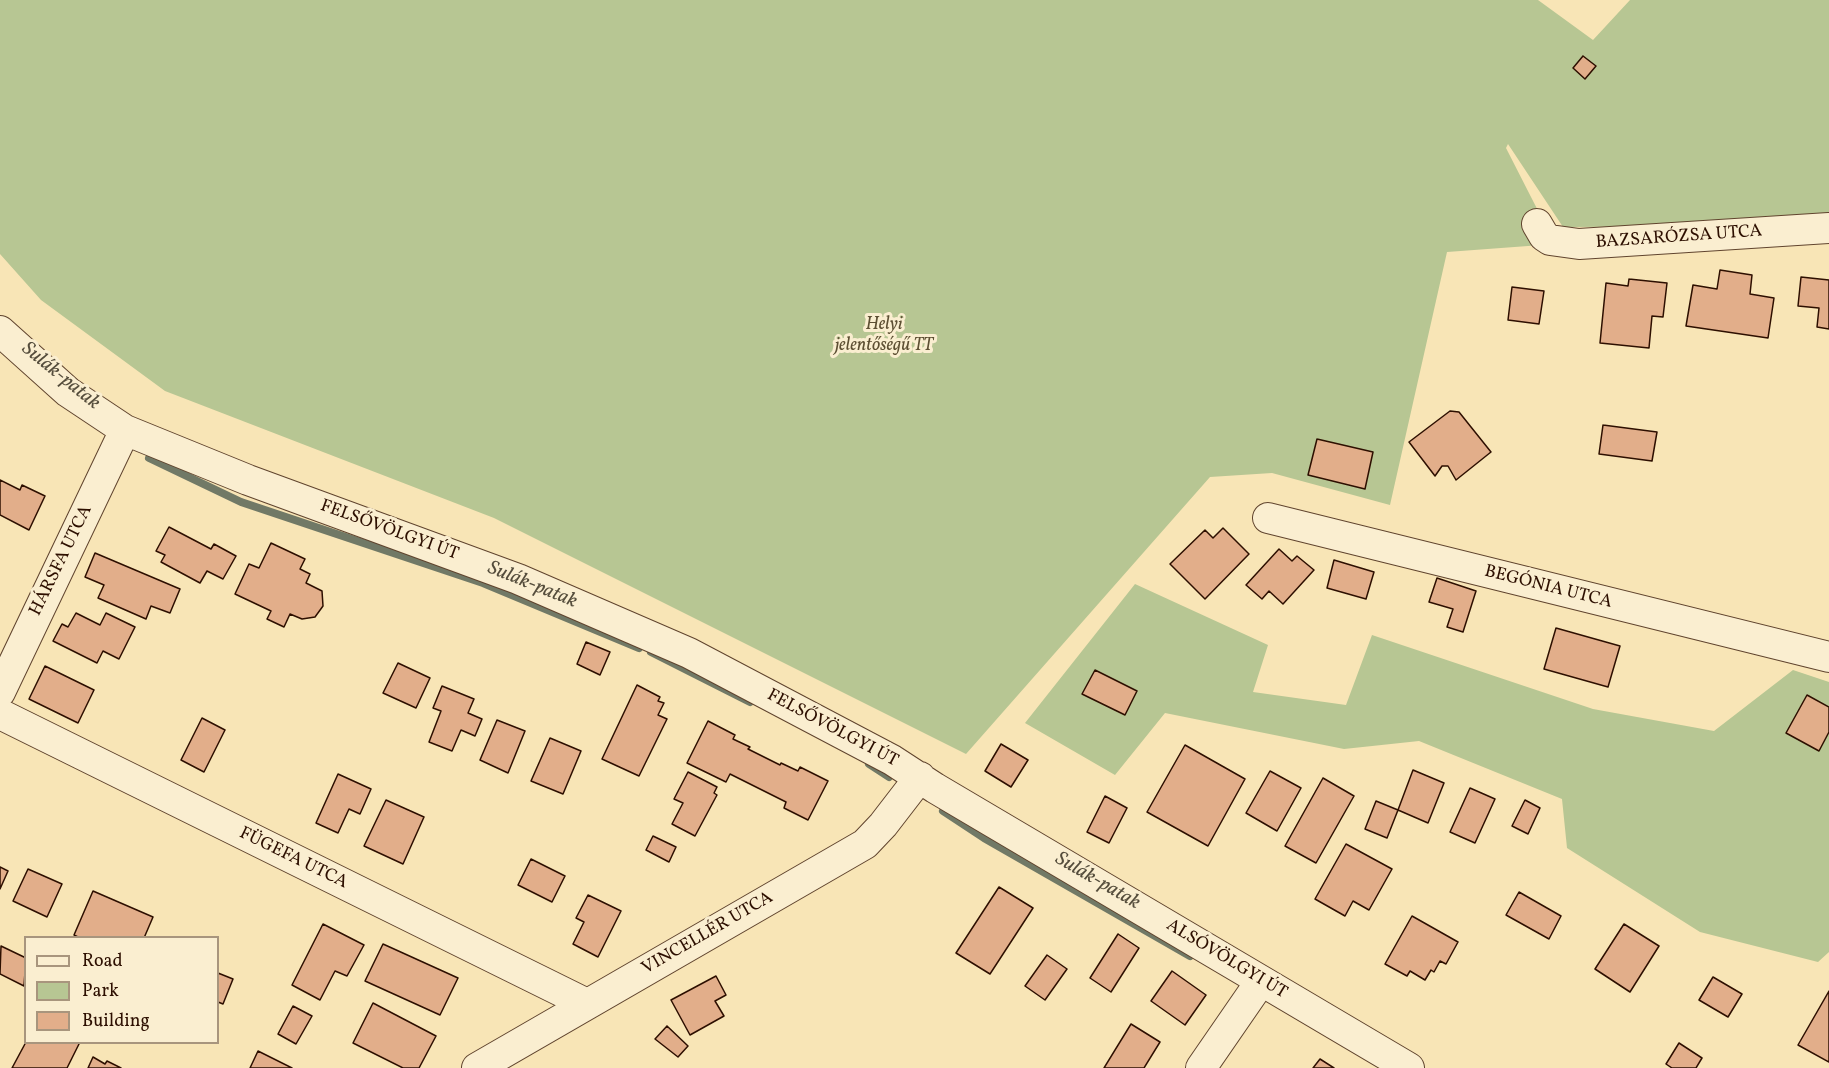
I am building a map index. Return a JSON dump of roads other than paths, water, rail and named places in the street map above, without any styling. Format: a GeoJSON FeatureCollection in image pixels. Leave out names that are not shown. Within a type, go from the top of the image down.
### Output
{"type":"FeatureCollection","features":[{"type":"Feature","properties":{"kind":"street","name":"BAZSARÓZSA UTCA"},"geometry":{"type":"LineString","coordinates":[[1538,224],[1544,236],[1550,240],[1579,244],[1829,228]]}},
{"type":"Feature","properties":{"kind":"street","name":"FELSŐVÖLGYI ÚT"},"geometry":{"type":"LineString","coordinates":[[0,331],[68,392],[125,430],[248,480],[518,579],[689,653],[920,777]]}},
{"type":"Feature","properties":{"kind":"street","name":"HÁRSFA UTCA"},"geometry":{"type":"LineString","coordinates":[[0,692],[125,430]]}},
{"type":"Feature","properties":{"kind":"street","name":"BEGÓNIA UTCA"},"geometry":{"type":"LineString","coordinates":[[1268,518],[1829,657]]}},
{"type":"Feature","properties":{"kind":"street","name":"FÜGEFA UTCA"},"geometry":{"type":"LineString","coordinates":[[0,714],[586,1004]]}},
{"type":"Feature","properties":{"kind":"street","name":"ALSÓVÖLGYI ÚT"},"geometry":{"type":"LineString","coordinates":[[920,777],[1409,1068]]}},
{"type":"Feature","properties":{"kind":"street","name":"VINCELLÉR UTCA"},"geometry":{"type":"LineString","coordinates":[[477,1068],[865,844],[883,825],[920,777]]}},
{"type":"Feature","properties":{"kind":"street"},"geometry":{"type":"LineString","coordinates":[[1201,1068],[1261,981]]}},
{"type":"Feature","properties":{"kind":"waterway","name":"Sulák-patak"},"geometry":{"type":"LineString","coordinates":[[149,458],[241,502],[483,583],[639,648]]}},
{"type":"Feature","properties":{"kind":"waterway","name":"Sulák-patak"},"geometry":{"type":"LineString","coordinates":[[651,652],[750,702]]}},
{"type":"Feature","properties":{"kind":"waterway","name":"Sulák-patak"},"geometry":{"type":"LineString","coordinates":[[869,764],[889,777]]}},
{"type":"Feature","properties":{"kind":"waterway","name":"Sulák-patak"},"geometry":{"type":"LineString","coordinates":[[943,811],[984,838],[1190,956]]}},
{"type":"Feature","properties":{"kind":"park label","name":"Helyi jelentőségű TT"},"geometry":{"type":"Point","coordinates":[884,336]}}]}
